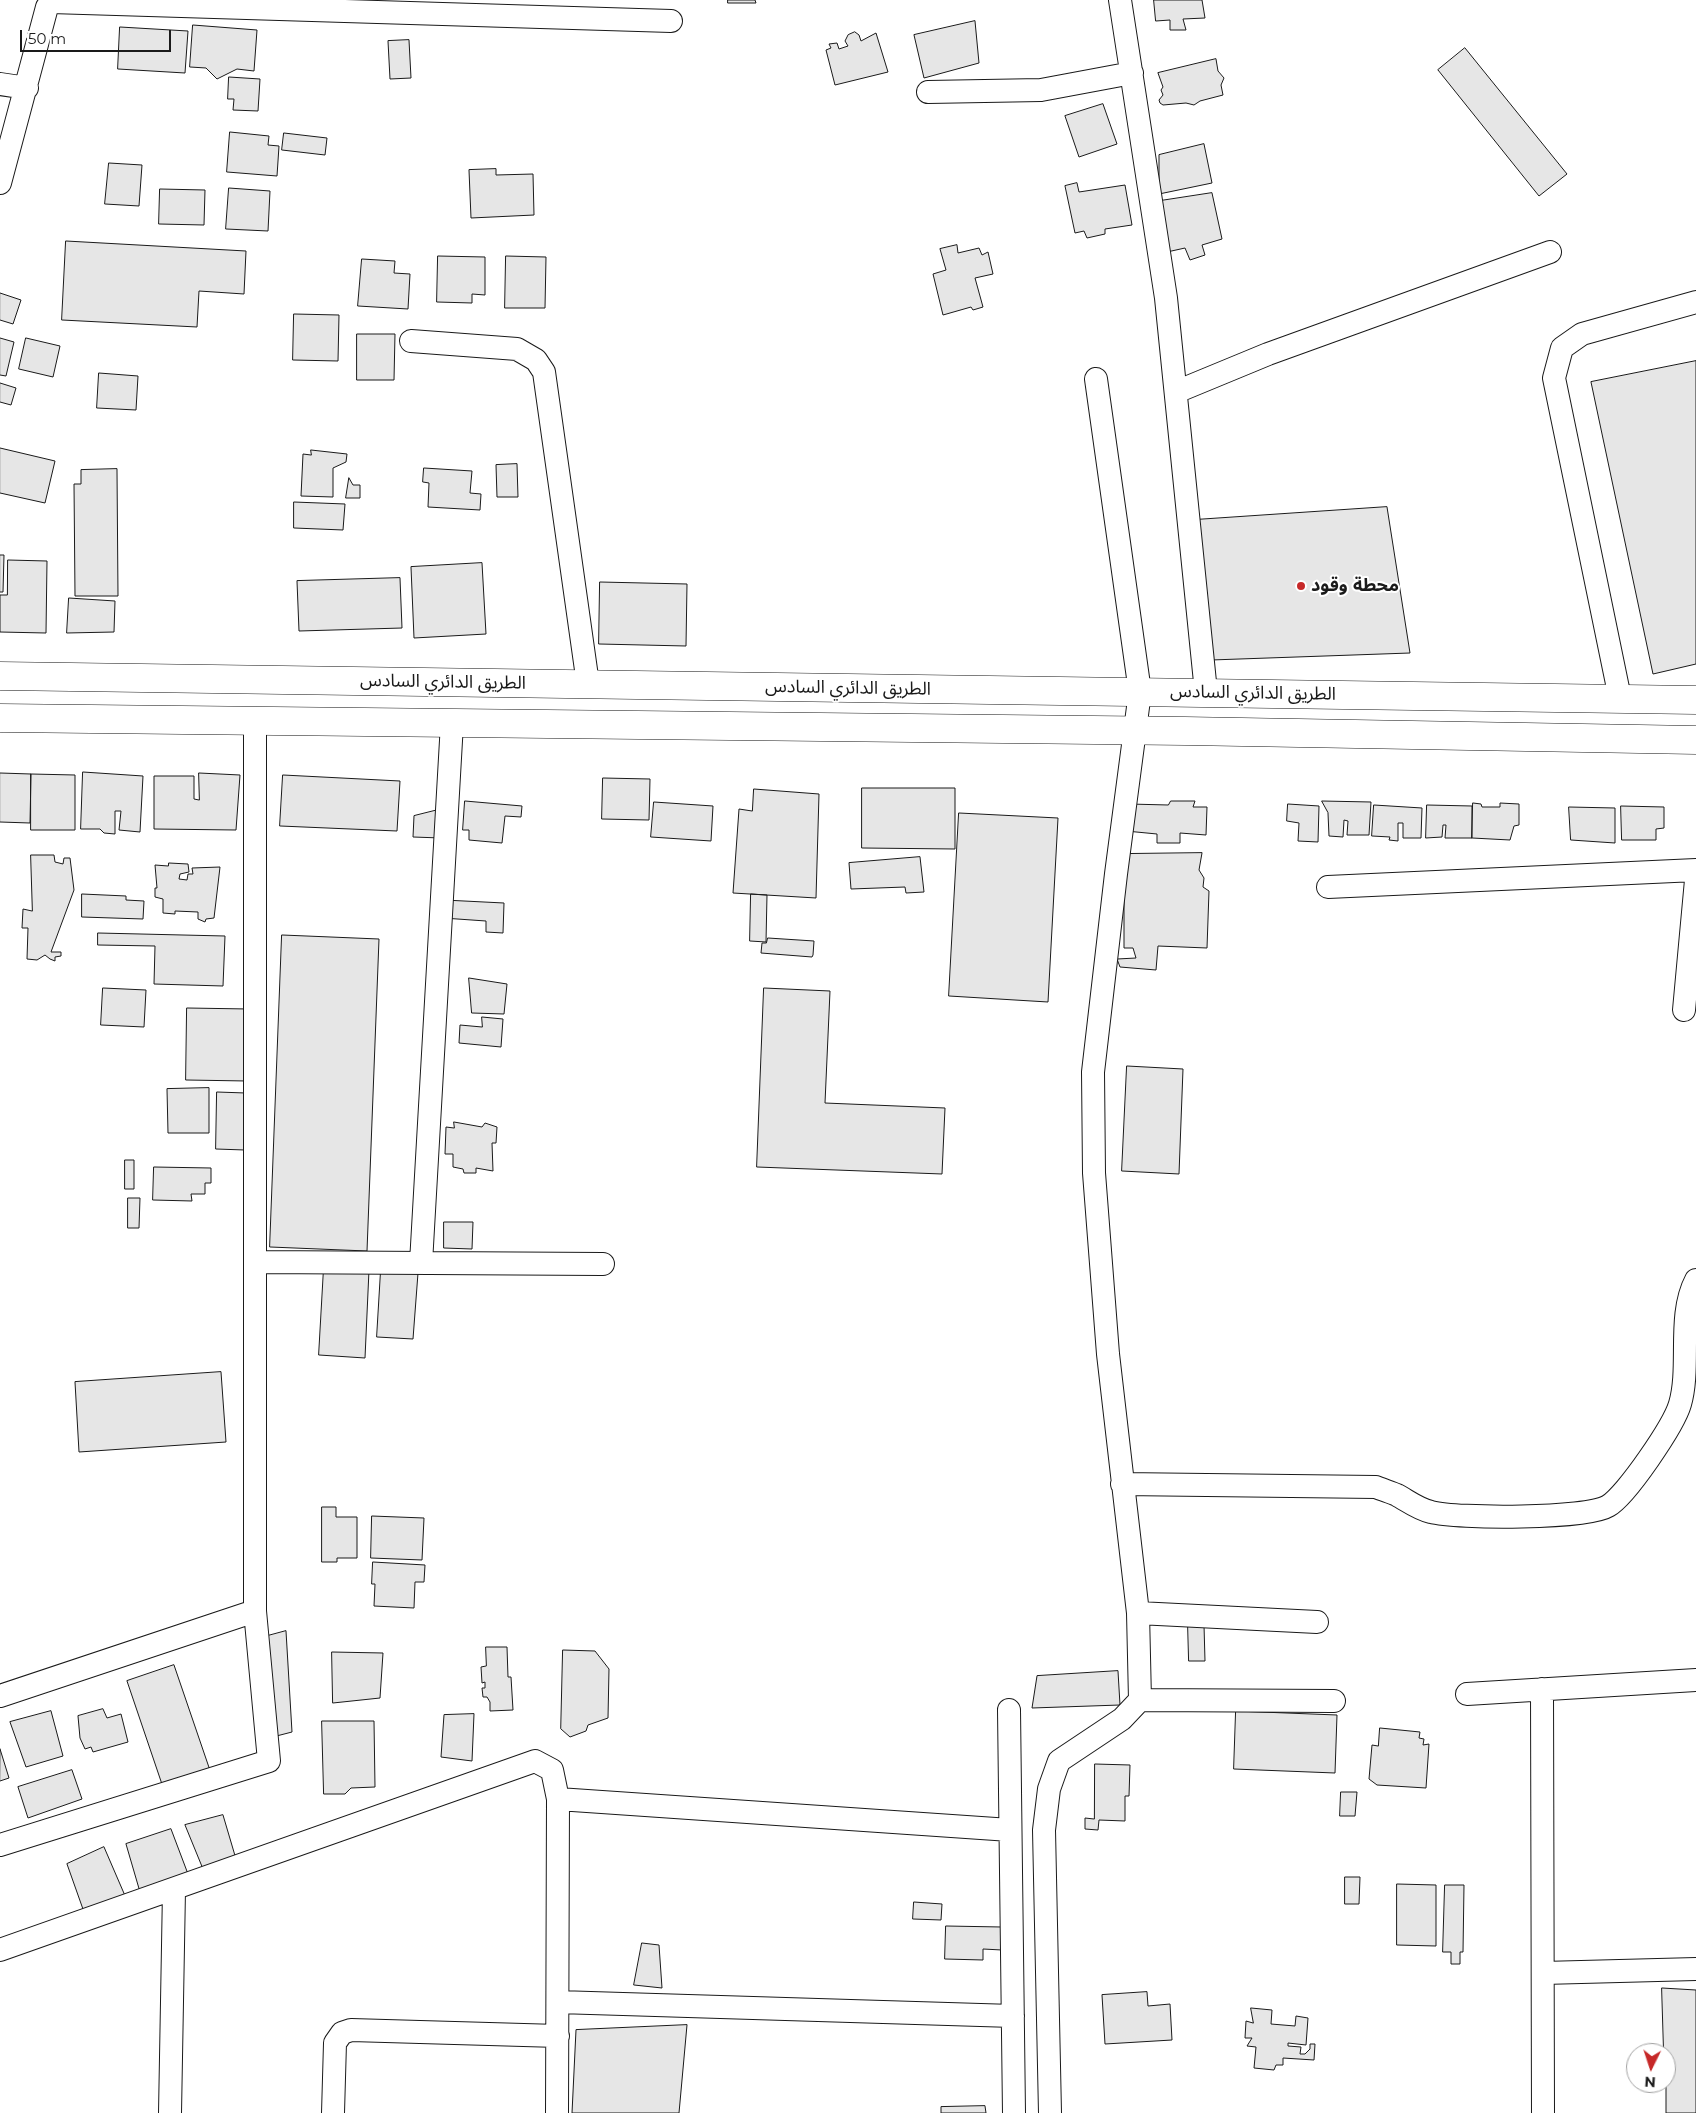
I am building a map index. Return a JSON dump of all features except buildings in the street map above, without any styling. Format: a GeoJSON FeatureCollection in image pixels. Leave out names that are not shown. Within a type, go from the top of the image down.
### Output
{"type":"FeatureCollection","features":[{"type":"Feature","properties":{"kind":"highway","name":"الطريق الدائري السادس"},"geometry":{"type":"LineString","coordinates":[[0,676],[1696,700]]}},
{"type":"Feature","properties":{"kind":"highway"},"geometry":{"type":"LineString","coordinates":[[0,718],[1136,730],[1696,740]]}},
{"type":"Feature","properties":{"kind":"street"},"geometry":{"type":"LineString","coordinates":[[1120,0],[1166,298],[1206,692]]}},
{"type":"Feature","properties":{"kind":"street"},"geometry":{"type":"LineString","coordinates":[[0,183],[47,7],[51,2],[589,9],[671,21]]}},
{"type":"Feature","properties":{"kind":"street"},"geometry":{"type":"LineString","coordinates":[[928,92],[1040,90],[1132,73]]}},
{"type":"Feature","properties":{"kind":"street"},"geometry":{"type":"LineString","coordinates":[[0,84],[26,88]]}},
{"type":"Feature","properties":{"kind":"street"},"geometry":{"type":"LineString","coordinates":[[1176,392],[1268,354],[1550,252]]}},
{"type":"Feature","properties":{"kind":"street"},"geometry":{"type":"LineString","coordinates":[[1620,698],[1554,378],[1562,348],[1582,334],[1696,302]]}},
{"type":"Feature","properties":{"kind":"street"},"geometry":{"type":"LineString","coordinates":[[410,341],[517,349],[536,360],[544,372],[588,684]]}},
{"type":"Feature","properties":{"kind":"street"},"geometry":{"type":"LineString","coordinates":[[1050,2113],[1044,1830],[1049,1789],[1059,1761],[1122,1719],[1140,1700],[1138,1613],[1108,1354],[1095,1182],[1093,1072],[1140,692],[1096,380]]}},
{"type":"Feature","properties":{"kind":"street"},"geometry":{"type":"LineString","coordinates":[[0,1845],[269,1761],[255,1611],[255,721]]}},
{"type":"Feature","properties":{"kind":"street"},"geometry":{"type":"LineString","coordinates":[[421,1263],[452,723]]}},
{"type":"Feature","properties":{"kind":"street"},"geometry":{"type":"LineString","coordinates":[[1328,887],[1696,870]]}},
{"type":"Feature","properties":{"kind":"street"},"geometry":{"type":"LineString","coordinates":[[1684,1010],[1696,880]]}},
{"type":"Feature","properties":{"kind":"street"},"geometry":{"type":"LineString","coordinates":[[256,1262],[603,1264]]}},
{"type":"Feature","properties":{"kind":"street"},"geometry":{"type":"LineString","coordinates":[[1122,1484],[1376,1487],[1396,1494],[1414,1506],[1431,1512],[1455,1515],[1557,1516],[1590,1512],[1608,1507],[1623,1494],[1672,1422],[1679,1405],[1683,1389],[1688,1306],[1691,1290],[1696,1280]]}},
{"type":"Feature","properties":{"kind":"street"},"geometry":{"type":"LineString","coordinates":[[0,1696],[255,1611]]}},
{"type":"Feature","properties":{"kind":"street"},"geometry":{"type":"LineString","coordinates":[[1138,1613],[1317,1622]]}},
{"type":"Feature","properties":{"kind":"street"},"geometry":{"type":"LineString","coordinates":[[1467,1694],[1696,1680]]}},
{"type":"Feature","properties":{"kind":"street"},"geometry":{"type":"LineString","coordinates":[[1542,1689],[1543,2113]]}},
{"type":"Feature","properties":{"kind":"street"},"geometry":{"type":"LineString","coordinates":[[1140,1700],[1334,1701]]}},
{"type":"Feature","properties":{"kind":"street"},"geometry":{"type":"LineString","coordinates":[[1009,1710],[1014,2113]]}},
{"type":"Feature","properties":{"kind":"street"},"geometry":{"type":"LineString","coordinates":[[0,1950],[535,1761],[552,1770],[558,1799],[557,2113]]}},
{"type":"Feature","properties":{"kind":"street"},"geometry":{"type":"LineString","coordinates":[[558,1799],[1010,1830]]}},
{"type":"Feature","properties":{"kind":"street"},"geometry":{"type":"LineString","coordinates":[[170,2113],[174,1890]]}},
{"type":"Feature","properties":{"kind":"street"},"geometry":{"type":"LineString","coordinates":[[1543,1973],[1696,1969]]}},
{"type":"Feature","properties":{"kind":"street"},"geometry":{"type":"LineString","coordinates":[[558,2002],[1013,2016]]}},
{"type":"Feature","properties":{"kind":"street"},"geometry":{"type":"LineString","coordinates":[[333,2113],[335,2043],[342,2033],[351,2030],[558,2036]]}},
{"type":"Feature","properties":{"kind":"place","name":"محطة وقود"},"geometry":{"type":"Point","coordinates":[1301,586]}}]}
